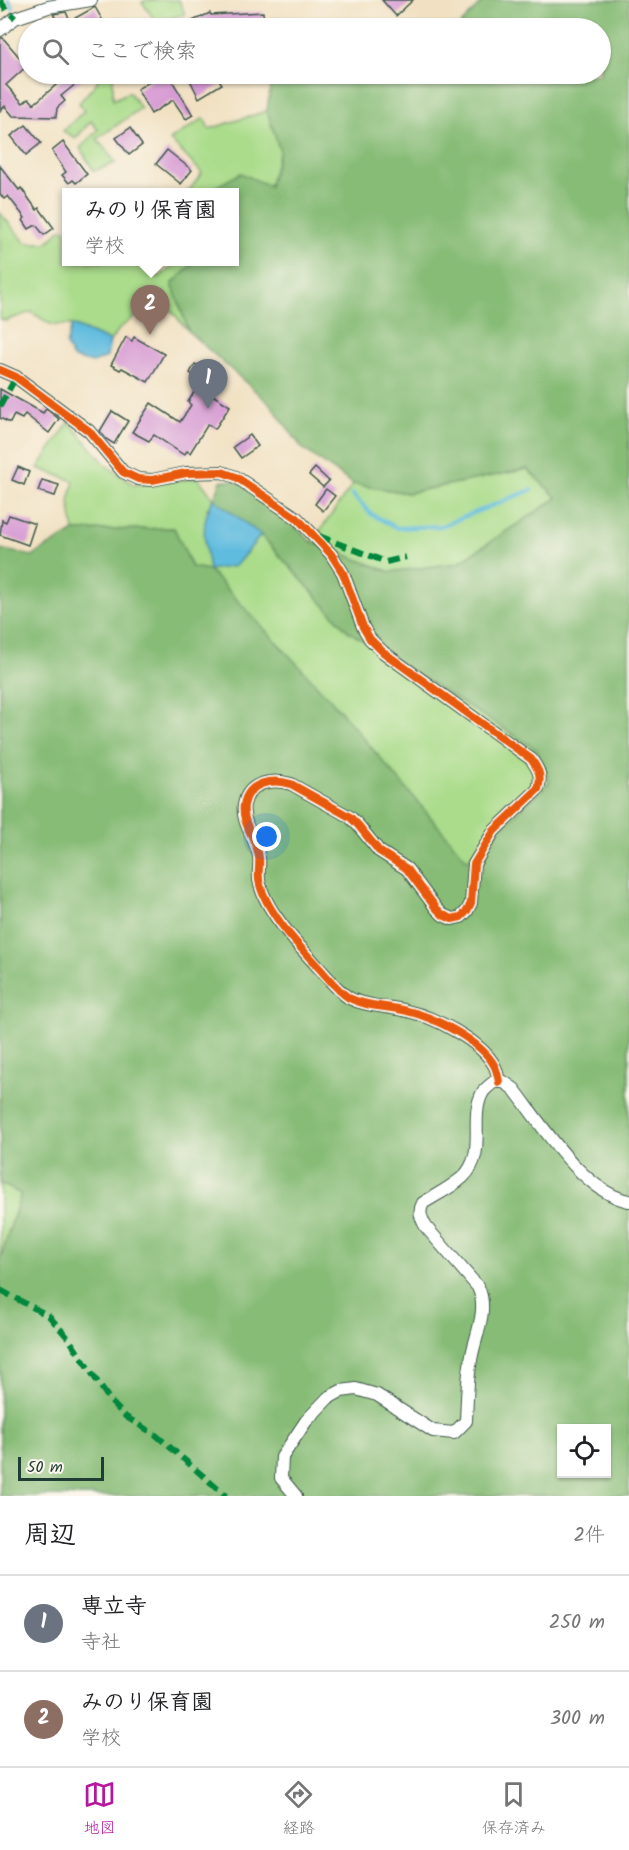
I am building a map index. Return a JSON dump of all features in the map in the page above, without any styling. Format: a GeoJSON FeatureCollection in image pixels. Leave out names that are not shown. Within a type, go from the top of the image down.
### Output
{"type":"FeatureCollection","features":[{"type":"Feature","properties":{"kind":"street"},"geometry":{"type":"LineString","coordinates":[[0,30],[15,18],[48,7],[92,0]]}},
{"type":"Feature","properties":{"kind":"street"},"geometry":{"type":"LineString","coordinates":[[0,370],[16,377],[88,431],[123,472],[138,479],[152,480],[186,473],[222,472],[236,477],[297,518],[331,554],[343,573],[363,627],[370,639],[383,652],[531,759],[539,770],[538,789],[494,831],[483,847],[474,864],[471,903],[461,917],[452,919],[443,915],[407,869],[379,850],[350,817],[291,784],[280,781],[268,781],[258,786],[248,794],[244,802],[243,810],[247,825],[256,843],[260,859],[259,880],[268,903],[289,934],[336,987],[346,996],[360,1003],[408,1011],[439,1022],[483,1051],[495,1066],[499,1082]]}},
{"type":"Feature","properties":{"kind":"street"},"geometry":{"type":"LineString","coordinates":[[296,1496],[281,1478],[282,1457],[306,1421],[328,1398],[341,1391],[357,1389],[377,1395],[433,1431],[454,1432],[466,1421],[471,1360],[483,1312],[483,1298],[478,1287],[426,1227],[420,1209],[423,1203],[463,1177],[471,1166],[476,1155],[479,1104],[484,1091],[494,1082],[504,1082],[514,1089],[570,1162],[593,1184],[613,1197],[629,1201]]}},
{"type":"Feature","properties":{"kind":"green space"},"geometry":{"type":"Polygon","coordinates":[[[179,0],[185,14],[170,18],[153,18],[142,2],[179,0]]]}},
{"type":"Feature","properties":{"kind":"green space"},"geometry":{"type":"Polygon","coordinates":[[[484,0],[629,0],[629,1496],[0,1496],[0,1259],[21,1194],[0,1183],[0,549],[32,556],[74,531],[174,528],[192,567],[209,570],[330,699],[467,860],[550,782],[536,749],[348,631],[261,535],[214,499],[221,481],[242,480],[312,542],[390,572],[458,563],[557,498],[527,469],[408,493],[353,484],[302,448],[271,405],[189,332],[172,284],[191,266],[239,266],[239,188],[214,188],[241,173],[269,186],[280,151],[267,111],[271,84],[611,84],[611,18],[467,18],[484,0]]]}},
{"type":"Feature","properties":{"kind":"green space"},"geometry":{"type":"Polygon","coordinates":[[[95,84],[113,84],[113,100],[129,92],[141,108],[97,139],[116,163],[94,171],[80,148],[98,130],[91,121],[76,138],[63,131],[84,111],[79,103],[95,84]]]}},
{"type":"Feature","properties":{"kind":"green space"},"geometry":{"type":"Polygon","coordinates":[[[267,111],[280,151],[269,187],[191,188],[202,173],[170,140],[204,118],[209,129],[267,111]]]}},
{"type":"Feature","properties":{"kind":"green space"},"geometry":{"type":"Polygon","coordinates":[[[0,213],[26,243],[47,243],[62,229],[62,266],[139,266],[159,277],[173,266],[191,266],[172,284],[189,332],[161,298],[120,328],[110,341],[73,325],[52,325],[31,312],[5,321],[0,319],[0,213]]]}},
{"type":"Feature","properties":{"kind":"green space"},"geometry":{"type":"Polygon","coordinates":[[[69,422],[107,466],[134,485],[198,478],[214,499],[207,509],[235,566],[261,535],[348,631],[536,749],[550,782],[467,861],[330,699],[192,567],[174,528],[74,531],[69,501],[74,481],[38,468],[69,422]]]}},
{"type":"Feature","properties":{"kind":"green space"},"geometry":{"type":"Polygon","coordinates":[[[527,469],[558,498],[458,563],[390,572],[312,542],[353,484],[408,493],[527,469]]]}},
{"type":"Feature","properties":{"kind":"green space"},"geometry":{"type":"Polygon","coordinates":[[[0,1183],[21,1194],[0,1259],[0,1183]]]}},
{"type":"Feature","properties":{"kind":"water"},"geometry":{"type":"Polygon","coordinates":[[[72,325],[110,341],[107,357],[93,363],[73,358],[66,345],[72,325]]]}},
{"type":"Feature","properties":{"kind":"water"},"geometry":{"type":"Polygon","coordinates":[[[214,499],[261,535],[235,566],[209,570],[205,524],[206,515],[214,499]]]}},
{"type":"Feature","properties":{"kind":"building"},"geometry":{"type":"Polygon","coordinates":[[[382,0],[413,0],[396,16],[382,0]]]}},
{"type":"Feature","properties":{"kind":"building"},"geometry":{"type":"Polygon","coordinates":[[[95,7],[101,18],[75,18],[95,7]]]}},
{"type":"Feature","properties":{"kind":"building"},"geometry":{"type":"Polygon","coordinates":[[[66,12],[69,18],[54,18],[53,14],[66,12]]]}},
{"type":"Feature","properties":{"kind":"building"},"geometry":{"type":"Polygon","coordinates":[[[263,12],[263,18],[199,18],[210,13],[211,15],[263,12]]]}},
{"type":"Feature","properties":{"kind":"building"},"geometry":{"type":"Polygon","coordinates":[[[0,38],[3,38],[18,56],[18,74],[6,85],[23,103],[29,98],[34,104],[57,84],[76,84],[61,96],[65,101],[57,108],[56,117],[13,116],[5,106],[0,111],[0,38]]]}},
{"type":"Feature","properties":{"kind":"building"},"geometry":{"type":"Polygon","coordinates":[[[146,84],[174,84],[193,115],[186,119],[173,100],[151,114],[137,89],[146,84]]]}},
{"type":"Feature","properties":{"kind":"building"},"geometry":{"type":"Polygon","coordinates":[[[192,84],[222,84],[199,98],[192,84]]]}},
{"type":"Feature","properties":{"kind":"building"},"geometry":{"type":"Polygon","coordinates":[[[26,125],[41,143],[26,155],[11,136],[26,125]]]}},
{"type":"Feature","properties":{"kind":"building"},"geometry":{"type":"Polygon","coordinates":[[[130,128],[142,145],[129,155],[116,138],[130,128]]]}},
{"type":"Feature","properties":{"kind":"building"},"geometry":{"type":"Polygon","coordinates":[[[63,142],[87,174],[76,183],[73,180],[69,183],[62,175],[66,172],[52,151],[63,142]]]}},
{"type":"Feature","properties":{"kind":"building"},"geometry":{"type":"Polygon","coordinates":[[[167,150],[192,170],[181,184],[156,164],[167,150]]]}},
{"type":"Feature","properties":{"kind":"building"},"geometry":{"type":"Polygon","coordinates":[[[0,166],[19,190],[21,188],[37,210],[39,208],[54,228],[44,235],[36,225],[29,229],[23,220],[25,218],[8,196],[4,199],[0,194],[0,166]]]}},
{"type":"Feature","properties":{"kind":"building"},"geometry":{"type":"Polygon","coordinates":[[[126,337],[132,341],[134,337],[164,354],[148,382],[122,368],[120,370],[111,365],[126,337]]]}},
{"type":"Feature","properties":{"kind":"building"},"geometry":{"type":"Polygon","coordinates":[[[195,364],[212,375],[204,386],[190,373],[195,364]]]}},
{"type":"Feature","properties":{"kind":"building"},"geometry":{"type":"Polygon","coordinates":[[[198,386],[230,406],[215,429],[208,424],[190,453],[187,451],[184,455],[154,435],[149,441],[132,432],[151,403],[180,422],[191,405],[188,402],[198,386]]]}},
{"type":"Feature","properties":{"kind":"building"},"geometry":{"type":"Polygon","coordinates":[[[0,389],[43,413],[46,409],[59,419],[49,433],[25,414],[22,419],[14,415],[10,423],[0,418],[0,389]]]}},
{"type":"Feature","properties":{"kind":"building"},"geometry":{"type":"Polygon","coordinates":[[[112,411],[128,421],[114,444],[100,431],[112,411]]]}},
{"type":"Feature","properties":{"kind":"building"},"geometry":{"type":"Polygon","coordinates":[[[250,435],[258,446],[241,458],[233,447],[250,435]]]}},
{"type":"Feature","properties":{"kind":"building"},"geometry":{"type":"Polygon","coordinates":[[[18,467],[29,472],[24,485],[12,480],[18,467]]]}},
{"type":"Feature","properties":{"kind":"building"},"geometry":{"type":"Polygon","coordinates":[[[315,468],[329,481],[323,487],[309,475],[315,468]]]}},
{"type":"Feature","properties":{"kind":"building"},"geometry":{"type":"Polygon","coordinates":[[[42,480],[59,485],[55,496],[38,491],[42,480]]]}},
{"type":"Feature","properties":{"kind":"building"},"geometry":{"type":"Polygon","coordinates":[[[326,489],[335,496],[323,511],[315,504],[326,489]]]}},
{"type":"Feature","properties":{"kind":"building"},"geometry":{"type":"Polygon","coordinates":[[[9,515],[35,524],[28,545],[0,535],[2,520],[6,522],[9,515]]]}},
{"type":"Feature","properties":{"kind":"waterway"},"geometry":{"type":"LineString","coordinates":[[8,0],[13,8]]}},
{"type":"Feature","properties":{"kind":"waterway"},"geometry":{"type":"LineString","coordinates":[[352,494],[371,514],[397,528],[441,526],[531,490]]}},
{"type":"Feature","properties":{"kind":"marked path"},"geometry":{"type":"LineString","coordinates":[[0,0],[15,18]]}},
{"type":"Feature","properties":{"kind":"marked path"},"geometry":{"type":"LineString","coordinates":[[0,406],[16,377]]}},
{"type":"Feature","properties":{"kind":"marked path"},"geometry":{"type":"LineString","coordinates":[[319,536],[386,562],[406,557]]}},
{"type":"Feature","properties":{"kind":"marked path"},"geometry":{"type":"LineString","coordinates":[[0,1290],[49,1316],[69,1339],[111,1402],[126,1417],[156,1435],[226,1496]]}},
{"type":"Feature","properties":{"kind":"cycle path"},"geometry":{"type":"LineString","coordinates":[[0,370],[16,377],[89,431],[123,472],[138,479],[152,480],[186,473],[222,472],[236,477],[297,518],[331,554],[343,573],[363,627],[370,639],[383,652],[534,763],[540,777],[538,789],[494,831],[474,864],[471,903],[461,917],[452,919],[443,915],[407,869],[379,851],[350,817],[291,784],[284,782],[262,784],[250,791],[244,805],[247,825],[259,857],[259,880],[262,892],[275,916],[334,985],[356,1001],[418,1014],[455,1031],[487,1056],[495,1067],[499,1082]]}},
{"type":"Feature","properties":{"kind":"place","name":"みのり保育園"},"geometry":{"type":"Point","coordinates":[150,335]}},
{"type":"Feature","properties":{"kind":"place","name":"専立寺"},"geometry":{"type":"Point","coordinates":[208,409]}}]}
